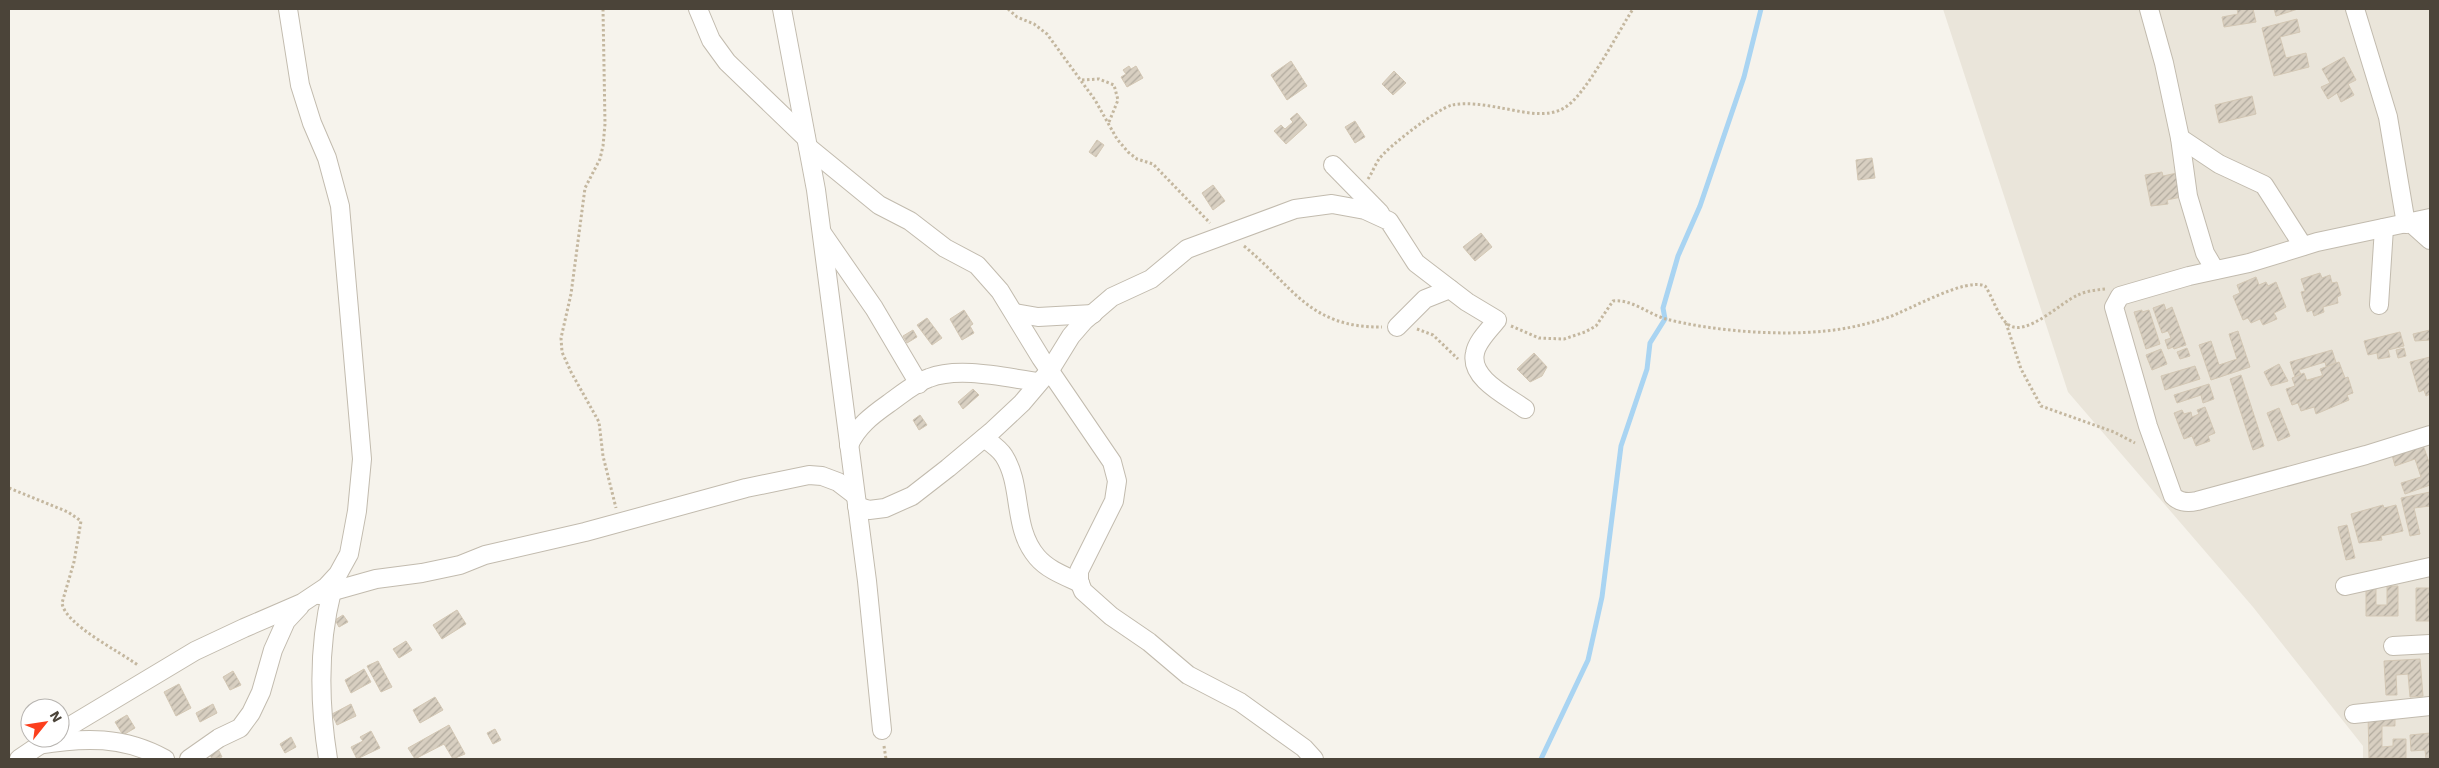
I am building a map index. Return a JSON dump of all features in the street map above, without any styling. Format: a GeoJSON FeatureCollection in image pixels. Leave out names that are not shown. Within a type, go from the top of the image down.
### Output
{"type":"FeatureCollection","features":[{"type":"Feature","properties":{"kind":"street"},"geometry":{"type":"LineString","coordinates":[[188,759],[219,738],[240,728],[251,714],[261,692],[273,650],[286,621],[306,600],[326,587],[338,574],[349,554],[357,511],[362,459],[340,206],[327,158],[312,123],[300,85],[288,9]]}},
{"type":"Feature","properties":{"kind":"street"},"geometry":{"type":"LineString","coordinates":[[698,9],[711,40],[727,62],[807,142],[879,205],[910,221],[945,248],[976,265],[1000,291],[1015,313],[1044,376],[1112,462],[1118,481],[1114,501],[1079,571],[1080,584],[1083,591],[1093,601],[1149,642],[1188,675],[1240,702],[1304,748],[1314,759]]}},
{"type":"Feature","properties":{"kind":"street"},"geometry":{"type":"LineString","coordinates":[[782,9],[807,142],[821,230],[856,500],[882,730]]}},
{"type":"Feature","properties":{"kind":"street"},"geometry":{"type":"LineString","coordinates":[[2149,9],[2164,62],[2180,138],[2182,164],[2197,229],[2205,253],[2215,270]]}},
{"type":"Feature","properties":{"kind":"street"},"geometry":{"type":"LineString","coordinates":[[2355,9],[2388,118],[2408,223],[2430,240]]}},
{"type":"Feature","properties":{"kind":"street"},"geometry":{"type":"LineString","coordinates":[[2180,138],[2219,164],[2264,185],[2303,246]]}},
{"type":"Feature","properties":{"kind":"street"},"geometry":{"type":"LineString","coordinates":[[1333,164],[1385,219]]}},
{"type":"Feature","properties":{"kind":"street"},"geometry":{"type":"LineString","coordinates":[[70,726],[195,651],[306,600],[376,579],[422,573],[460,565],[485,556],[746,488],[809,475],[822,476],[838,482],[869,510],[885,508],[912,496],[984,438],[1022,403],[1044,376],[1071,336],[1112,297],[1150,278],[1187,249],[1295,209],[1332,204],[1365,210],[1390,221],[1416,264],[1497,320],[1474,352],[1477,366],[1493,389],[1525,409]]}},
{"type":"Feature","properties":{"kind":"street"},"geometry":{"type":"LineString","coordinates":[[2430,218],[2303,246],[2249,263],[2215,270],[2127,294],[2117,298],[2114,307],[2160,460],[2173,496],[2186,503],[2366,455],[2430,435]]}},
{"type":"Feature","properties":{"kind":"street"},"geometry":{"type":"LineString","coordinates":[[2379,305],[2384,228]]}},
{"type":"Feature","properties":{"kind":"street"},"geometry":{"type":"LineString","coordinates":[[821,230],[874,308],[919,384]]}},
{"type":"Feature","properties":{"kind":"street"},"geometry":{"type":"LineString","coordinates":[[1397,326],[1425,299],[1450,289]]}},
{"type":"Feature","properties":{"kind":"street"},"geometry":{"type":"LineString","coordinates":[[1015,313],[1038,317],[1092,314]]}},
{"type":"Feature","properties":{"kind":"street"},"geometry":{"type":"LineString","coordinates":[[849,445],[854,433],[885,406],[929,378],[956,372],[1044,376]]}},
{"type":"Feature","properties":{"kind":"street"},"geometry":{"type":"LineString","coordinates":[[843,406],[853,410],[885,406]]}},
{"type":"Feature","properties":{"kind":"street"},"geometry":{"type":"LineString","coordinates":[[984,438],[1004,455],[1011,472],[1018,516],[1030,547],[1039,559],[1052,569],[1080,584]]}},
{"type":"Feature","properties":{"kind":"street"},"geometry":{"type":"LineString","coordinates":[[2345,586],[2430,567]]}},
{"type":"Feature","properties":{"kind":"street"},"geometry":{"type":"LineString","coordinates":[[328,759],[321,719],[322,644],[324,621],[332,591]]}},
{"type":"Feature","properties":{"kind":"street"},"geometry":{"type":"LineString","coordinates":[[2393,646],[2430,644]]}},
{"type":"Feature","properties":{"kind":"street"},"geometry":{"type":"LineString","coordinates":[[2354,714],[2430,706]]}},
{"type":"Feature","properties":{"kind":"street"},"geometry":{"type":"LineString","coordinates":[[70,740],[111,740],[134,744],[165,759]]}},
{"type":"Feature","properties":{"kind":"street"},"geometry":{"type":"LineString","coordinates":[[19,759],[35,748]]}},
{"type":"Feature","properties":{"kind":"path"},"geometry":{"type":"LineString","coordinates":[[603,9],[605,124],[603,146],[600,159],[585,188],[571,294],[561,338],[562,352],[571,372],[599,422],[604,456],[619,522]]}},
{"type":"Feature","properties":{"kind":"path"},"geometry":{"type":"LineString","coordinates":[[1008,9],[1016,17],[1034,24],[1047,34],[1081,80],[1109,122],[1117,139],[1128,152],[1137,158],[1153,164],[1187,197],[1209,223],[1229,233],[1294,295],[1321,315],[1349,325],[1412,327],[1433,335],[1463,363],[1477,366]]}},
{"type":"Feature","properties":{"kind":"path"},"geometry":{"type":"LineString","coordinates":[[1360,194],[1380,159],[1433,115],[1450,106],[1463,104],[1490,106],[1535,114],[1552,113],[1563,109],[1573,102],[1591,78],[1632,9]]}},
{"type":"Feature","properties":{"kind":"path"},"geometry":{"type":"LineString","coordinates":[[1081,80],[1099,79],[1114,85],[1118,100],[1109,122]]}},
{"type":"Feature","properties":{"kind":"path"},"geometry":{"type":"LineString","coordinates":[[1497,320],[1539,338],[1564,339],[1596,326],[1613,301],[1625,301],[1665,319],[1691,324],[1778,333],[1825,331],[1857,326],[1890,316],[1954,289],[1975,284],[1985,286],[2006,321],[2021,369],[2041,406],[2114,432],[2160,460]]}},
{"type":"Feature","properties":{"kind":"path"},"geometry":{"type":"LineString","coordinates":[[2006,321],[2017,328],[2026,327],[2078,295],[2095,290],[2110,288],[2127,294]]}},
{"type":"Feature","properties":{"kind":"path"},"geometry":{"type":"LineString","coordinates":[[9,488],[68,512],[82,521],[62,609],[77,624],[153,676]]}},
{"type":"Feature","properties":{"kind":"shaded area"},"geometry":{"type":"Polygon","coordinates":[[[1943,9],[2430,9],[2430,759],[2363,759],[2363,746],[2253,607],[2068,392],[1943,9]]]}},
{"type":"Feature","properties":{"kind":"building"},"geometry":{"type":"Polygon","coordinates":[[[2237,9],[2253,9],[2256,22],[2224,27],[2222,17],[2238,14],[2237,9]]]}},
{"type":"Feature","properties":{"kind":"building"},"geometry":{"type":"Polygon","coordinates":[[[2274,9],[2298,9],[2276,16],[2274,9]]]}},
{"type":"Feature","properties":{"kind":"building"},"geometry":{"type":"Polygon","coordinates":[[[2297,19],[2300,32],[2280,37],[2286,58],[2306,53],[2309,67],[2274,76],[2262,28],[2297,19]]]}},
{"type":"Feature","properties":{"kind":"building"},"geometry":{"type":"Polygon","coordinates":[[[2344,57],[2356,80],[2348,84],[2354,95],[2341,102],[2337,93],[2328,99],[2321,87],[2330,83],[2322,69],[2344,57]]]}},
{"type":"Feature","properties":{"kind":"building"},"geometry":{"type":"Polygon","coordinates":[[[1291,61],[1307,86],[1287,100],[1271,75],[1291,61]]]}},
{"type":"Feature","properties":{"kind":"building"},"geometry":{"type":"Polygon","coordinates":[[[1129,66],[1131,69],[1136,66],[1143,78],[1127,87],[1121,77],[1126,74],[1123,70],[1129,66]]]}},
{"type":"Feature","properties":{"kind":"building"},"geometry":{"type":"Polygon","coordinates":[[[1394,71],[1406,83],[1393,95],[1382,84],[1394,71]]]}},
{"type":"Feature","properties":{"kind":"building"},"geometry":{"type":"Polygon","coordinates":[[[2252,96],[2256,114],[2219,123],[2215,105],[2252,96]]]}},
{"type":"Feature","properties":{"kind":"building"},"geometry":{"type":"Polygon","coordinates":[[[1297,113],[1307,125],[1286,144],[1274,131],[1281,125],[1285,129],[1293,122],[1290,119],[1297,113]]]}},
{"type":"Feature","properties":{"kind":"building"},"geometry":{"type":"Polygon","coordinates":[[[1355,121],[1365,137],[1355,143],[1345,127],[1355,121]]]}},
{"type":"Feature","properties":{"kind":"building"},"geometry":{"type":"Polygon","coordinates":[[[1097,140],[1104,145],[1096,157],[1089,152],[1097,140]]]}},
{"type":"Feature","properties":{"kind":"building"},"geometry":{"type":"Polygon","coordinates":[[[1872,158],[1875,178],[1858,180],[1856,160],[1872,158]]]}},
{"type":"Feature","properties":{"kind":"building"},"geometry":{"type":"Polygon","coordinates":[[[2162,172],[2163,176],[2177,173],[2181,197],[2167,200],[2168,204],[2151,206],[2145,175],[2162,172]]]}},
{"type":"Feature","properties":{"kind":"building"},"geometry":{"type":"Polygon","coordinates":[[[1213,185],[1225,201],[1213,210],[1202,193],[1213,185]]]}},
{"type":"Feature","properties":{"kind":"building"},"geometry":{"type":"Polygon","coordinates":[[[1481,233],[1492,247],[1475,261],[1463,247],[1481,233]]]}},
{"type":"Feature","properties":{"kind":"building"},"geometry":{"type":"Polygon","coordinates":[[[2320,273],[2322,278],[2330,275],[2332,283],[2337,282],[2341,295],[2337,297],[2338,303],[2323,307],[2324,312],[2314,316],[2312,310],[2307,312],[2301,292],[2305,291],[2301,279],[2320,273]]]}},
{"type":"Feature","properties":{"kind":"building"},"geometry":{"type":"Polygon","coordinates":[[[2256,277],[2259,285],[2266,282],[2268,286],[2276,282],[2286,307],[2274,313],[2277,319],[2263,325],[2260,319],[2251,323],[2248,318],[2243,320],[2233,296],[2240,293],[2237,285],[2256,277]]]}},
{"type":"Feature","properties":{"kind":"building"},"geometry":{"type":"Polygon","coordinates":[[[2164,304],[2166,310],[2172,307],[2186,345],[2168,349],[2165,340],[2171,338],[2168,331],[2162,333],[2153,308],[2164,304]]]}},
{"type":"Feature","properties":{"kind":"building"},"geometry":{"type":"Polygon","coordinates":[[[964,310],[973,324],[970,326],[974,333],[962,340],[950,319],[964,310]]]}},
{"type":"Feature","properties":{"kind":"building"},"geometry":{"type":"Polygon","coordinates":[[[2142,310],[2142,312],[2149,310],[2160,344],[2146,349],[2134,312],[2142,310]]]}},
{"type":"Feature","properties":{"kind":"building"},"geometry":{"type":"Polygon","coordinates":[[[927,318],[942,338],[932,345],[917,325],[927,318]]]}},
{"type":"Feature","properties":{"kind":"building"},"geometry":{"type":"Polygon","coordinates":[[[913,330],[917,337],[907,343],[903,336],[913,330]]]}},
{"type":"Feature","properties":{"kind":"building"},"geometry":{"type":"Polygon","coordinates":[[[2430,330],[2430,340],[2415,341],[2413,334],[2430,330]]]}},
{"type":"Feature","properties":{"kind":"building"},"geometry":{"type":"Polygon","coordinates":[[[2238,331],[2250,367],[2211,380],[2199,345],[2211,341],[2219,365],[2237,359],[2229,334],[2238,331]]]}},
{"type":"Feature","properties":{"kind":"building"},"geometry":{"type":"Polygon","coordinates":[[[2400,332],[2404,346],[2388,350],[2390,357],[2378,359],[2377,353],[2368,355],[2364,341],[2400,332]]]}},
{"type":"Feature","properties":{"kind":"building"},"geometry":{"type":"Polygon","coordinates":[[[2187,348],[2190,356],[2180,359],[2177,352],[2187,348]]]}},
{"type":"Feature","properties":{"kind":"building"},"geometry":{"type":"Polygon","coordinates":[[[2404,348],[2406,356],[2398,358],[2396,350],[2404,348]]]}},
{"type":"Feature","properties":{"kind":"building"},"geometry":{"type":"Polygon","coordinates":[[[2161,349],[2167,364],[2152,370],[2146,355],[2161,349]]]}},
{"type":"Feature","properties":{"kind":"building"},"geometry":{"type":"Polygon","coordinates":[[[2332,350],[2342,381],[2300,393],[2297,383],[2328,374],[2325,362],[2299,370],[2301,375],[2295,377],[2290,362],[2332,350]]]}},
{"type":"Feature","properties":{"kind":"building"},"geometry":{"type":"Polygon","coordinates":[[[1534,353],[1547,367],[1542,376],[1530,382],[1517,369],[1534,353]]]}},
{"type":"Feature","properties":{"kind":"building"},"geometry":{"type":"Polygon","coordinates":[[[2430,357],[2430,394],[2426,396],[2424,390],[2419,392],[2410,362],[2430,357]]]}},
{"type":"Feature","properties":{"kind":"building"},"geometry":{"type":"Polygon","coordinates":[[[2339,362],[2345,378],[2348,377],[2353,393],[2347,395],[2349,400],[2316,414],[2314,407],[2301,411],[2298,403],[2292,405],[2286,389],[2295,386],[2292,378],[2304,373],[2307,381],[2323,376],[2320,369],[2339,362]]]}},
{"type":"Feature","properties":{"kind":"building"},"geometry":{"type":"Polygon","coordinates":[[[2279,364],[2288,381],[2271,386],[2264,372],[2279,364]]]}},
{"type":"Feature","properties":{"kind":"building"},"geometry":{"type":"Polygon","coordinates":[[[2195,366],[2200,379],[2165,390],[2161,376],[2195,366]]]}},
{"type":"Feature","properties":{"kind":"building"},"geometry":{"type":"Polygon","coordinates":[[[2241,375],[2264,446],[2253,450],[2230,379],[2241,375]]]}},
{"type":"Feature","properties":{"kind":"building"},"geometry":{"type":"Polygon","coordinates":[[[2209,384],[2214,399],[2203,403],[2201,395],[2177,403],[2174,395],[2209,384]]]}},
{"type":"Feature","properties":{"kind":"building"},"geometry":{"type":"Polygon","coordinates":[[[973,389],[979,395],[963,409],[958,402],[973,389]]]}},
{"type":"Feature","properties":{"kind":"building"},"geometry":{"type":"Polygon","coordinates":[[[2205,407],[2215,433],[2208,436],[2210,441],[2196,446],[2192,436],[2184,439],[2174,413],[2182,410],[2184,414],[2191,412],[2192,417],[2199,414],[2197,410],[2205,407]]]}},
{"type":"Feature","properties":{"kind":"building"},"geometry":{"type":"Polygon","coordinates":[[[2279,408],[2290,436],[2278,441],[2267,413],[2279,408]]]}},
{"type":"Feature","properties":{"kind":"building"},"geometry":{"type":"Polygon","coordinates":[[[920,415],[927,425],[919,430],[913,420],[920,415]]]}},
{"type":"Feature","properties":{"kind":"building"},"geometry":{"type":"Polygon","coordinates":[[[2423,445],[2430,465],[2430,485],[2405,494],[2401,483],[2421,477],[2415,459],[2395,466],[2392,455],[2423,445]]]}},
{"type":"Feature","properties":{"kind":"building"},"geometry":{"type":"Polygon","coordinates":[[[2430,492],[2430,506],[2414,508],[2420,534],[2410,536],[2401,498],[2430,492]]]}},
{"type":"Feature","properties":{"kind":"building"},"geometry":{"type":"Polygon","coordinates":[[[2383,505],[2384,508],[2396,505],[2403,531],[2381,536],[2382,540],[2359,543],[2351,514],[2383,505]]]}},
{"type":"Feature","properties":{"kind":"building"},"geometry":{"type":"Polygon","coordinates":[[[2347,525],[2355,558],[2346,560],[2338,527],[2347,525]]]}},
{"type":"Feature","properties":{"kind":"building"},"geometry":{"type":"Polygon","coordinates":[[[2366,586],[2376,586],[2376,605],[2387,605],[2387,586],[2398,586],[2398,616],[2366,616],[2366,586]]]}},
{"type":"Feature","properties":{"kind":"building"},"geometry":{"type":"Polygon","coordinates":[[[2416,588],[2430,588],[2430,598],[2428,598],[2430,621],[2416,621],[2416,588]]]}},
{"type":"Feature","properties":{"kind":"building"},"geometry":{"type":"Polygon","coordinates":[[[457,610],[466,624],[442,639],[433,625],[457,610]]]}},
{"type":"Feature","properties":{"kind":"building"},"geometry":{"type":"Polygon","coordinates":[[[343,615],[348,622],[339,627],[335,620],[343,615]]]}},
{"type":"Feature","properties":{"kind":"building"},"geometry":{"type":"Polygon","coordinates":[[[406,641],[412,650],[399,658],[393,649],[406,641]]]}},
{"type":"Feature","properties":{"kind":"building"},"geometry":{"type":"Polygon","coordinates":[[[2420,659],[2423,696],[2410,697],[2408,674],[2396,675],[2397,695],[2386,695],[2384,661],[2420,659]]]}},
{"type":"Feature","properties":{"kind":"building"},"geometry":{"type":"Polygon","coordinates":[[[378,661],[392,687],[381,692],[367,666],[378,661]]]}},
{"type":"Feature","properties":{"kind":"building"},"geometry":{"type":"Polygon","coordinates":[[[364,669],[371,682],[351,693],[345,680],[364,669]]]}},
{"type":"Feature","properties":{"kind":"building"},"geometry":{"type":"Polygon","coordinates":[[[233,671],[241,685],[230,690],[223,677],[233,671]]]}},
{"type":"Feature","properties":{"kind":"building"},"geometry":{"type":"Polygon","coordinates":[[[179,684],[191,708],[176,716],[164,692],[179,684]]]}},
{"type":"Feature","properties":{"kind":"building"},"geometry":{"type":"Polygon","coordinates":[[[435,697],[443,710],[420,723],[413,710],[435,697]]]}},
{"type":"Feature","properties":{"kind":"building"},"geometry":{"type":"Polygon","coordinates":[[[213,704],[217,713],[200,722],[196,713],[213,704]]]}},
{"type":"Feature","properties":{"kind":"building"},"geometry":{"type":"Polygon","coordinates":[[[351,704],[356,716],[337,725],[332,714],[351,704]]]}},
{"type":"Feature","properties":{"kind":"building"},"geometry":{"type":"Polygon","coordinates":[[[2368,714],[2395,714],[2395,726],[2382,726],[2382,747],[2393,746],[2393,739],[2406,739],[2406,758],[2369,758],[2368,714]]]}},
{"type":"Feature","properties":{"kind":"building"},"geometry":{"type":"Polygon","coordinates":[[[127,715],[135,728],[123,735],[115,722],[127,715]]]}},
{"type":"Feature","properties":{"kind":"building"},"geometry":{"type":"Polygon","coordinates":[[[449,725],[465,754],[453,759],[444,744],[415,759],[408,748],[449,725]]]}},
{"type":"Feature","properties":{"kind":"building"},"geometry":{"type":"Polygon","coordinates":[[[495,729],[501,740],[493,744],[487,733],[495,729]]]}},
{"type":"Feature","properties":{"kind":"building"},"geometry":{"type":"Polygon","coordinates":[[[371,731],[380,748],[357,759],[351,747],[363,741],[360,737],[371,731]]]}},
{"type":"Feature","properties":{"kind":"building"},"geometry":{"type":"Polygon","coordinates":[[[2430,733],[2430,759],[2426,759],[2425,750],[2411,751],[2410,735],[2430,733]]]}},
{"type":"Feature","properties":{"kind":"building"},"geometry":{"type":"Polygon","coordinates":[[[291,737],[296,747],[285,753],[280,744],[291,737]]]}},
{"type":"Feature","properties":{"kind":"building"},"geometry":{"type":"Polygon","coordinates":[[[217,747],[222,757],[212,759],[208,751],[217,747]]]}},
{"type":"Feature","properties":{"kind":"waterway"},"geometry":{"type":"LineString","coordinates":[[1541,759],[1588,660],[1602,597],[1621,446],[1647,369],[1650,343],[1665,319],[1663,308],[1678,256],[1700,206],[1744,77],[1761,9]]}}]}
